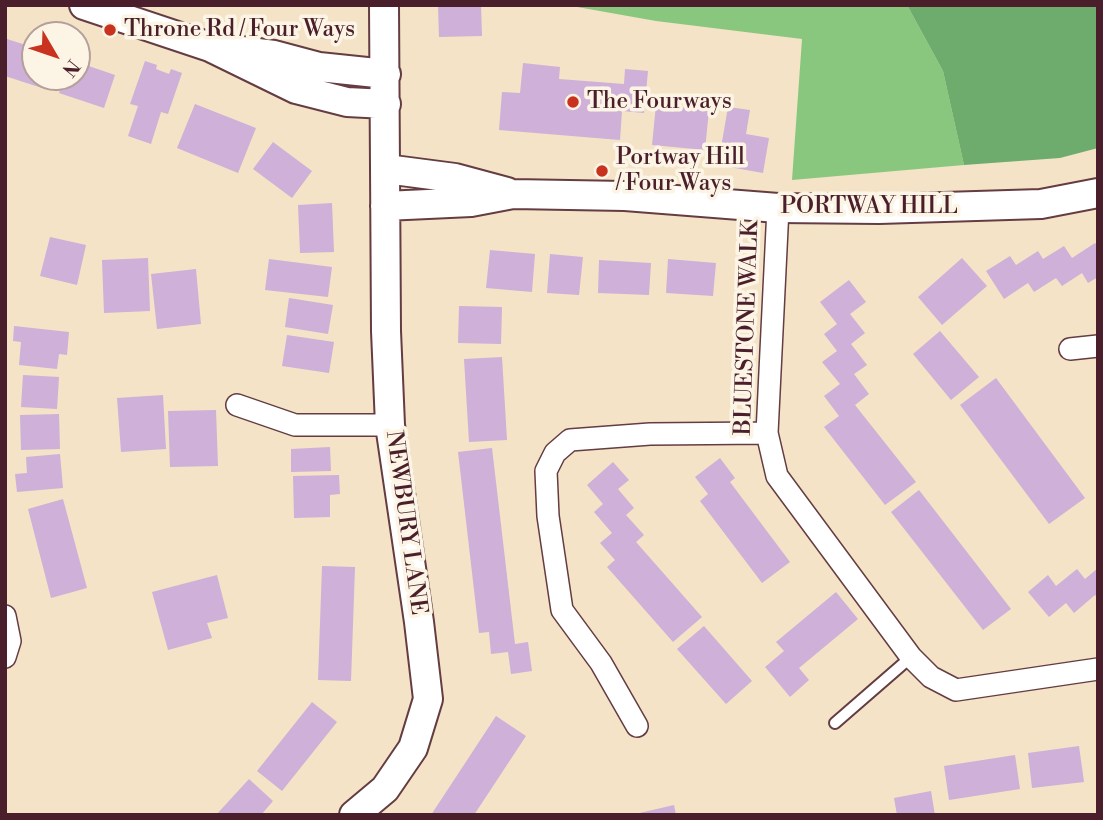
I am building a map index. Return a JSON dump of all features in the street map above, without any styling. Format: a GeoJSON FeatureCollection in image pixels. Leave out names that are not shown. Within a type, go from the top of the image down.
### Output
{"type":"FeatureCollection","features":[{"type":"Feature","properties":{"kind":"street"},"geometry":{"type":"LineString","coordinates":[[84,5],[210,47],[296,89],[347,102],[386,104]]}},
{"type":"Feature","properties":{"kind":"street","name":"NEWBURY LANE"},"geometry":{"type":"LineString","coordinates":[[354,815],[385,789],[413,748],[428,699],[390,425],[384,5]]}},
{"type":"Feature","properties":{"kind":"street"},"geometry":{"type":"LineString","coordinates":[[210,47],[274,55],[319,67],[386,74]]}},
{"type":"Feature","properties":{"kind":"street","name":"PORTWAY HILL"},"geometry":{"type":"LineString","coordinates":[[386,169],[455,177],[513,194]]}},
{"type":"Feature","properties":{"kind":"street","name":"PORTWAY HILL"},"geometry":{"type":"LineString","coordinates":[[385,206],[471,202],[513,194],[625,196],[778,208],[878,209],[1041,204],[1098,193]]}},
{"type":"Feature","properties":{"kind":"street","name":"BLUESTONE WALK"},"geometry":{"type":"LineString","coordinates":[[778,208],[767,433],[777,476],[911,657],[931,677],[956,690],[1098,670]]}},
{"type":"Feature","properties":{"kind":"street"},"geometry":{"type":"LineString","coordinates":[[1070,349],[1098,346]]}},
{"type":"Feature","properties":{"kind":"street"},"geometry":{"type":"LineString","coordinates":[[237,405],[295,425],[390,425]]}},
{"type":"Feature","properties":{"kind":"street"},"geometry":{"type":"LineString","coordinates":[[638,726],[601,663],[562,610],[548,516],[546,471],[555,453],[570,440],[650,434],[767,433]]}},
{"type":"Feature","properties":{"kind":"street"},"geometry":{"type":"LineString","coordinates":[[5,616],[10,641],[5,657]]}},
{"type":"Feature","properties":{"kind":"lane"},"geometry":{"type":"LineString","coordinates":[[835,723],[911,657]]}},
{"type":"Feature","properties":{"kind":"green space"},"geometry":{"type":"Polygon","coordinates":[[[566,5],[907,5],[943,71],[964,165],[792,180],[802,39],[656,21],[566,5]]]}},
{"type":"Feature","properties":{"kind":"green space"},"geometry":{"type":"Polygon","coordinates":[[[907,5],[1098,5],[1098,148],[1060,158],[964,165],[943,71],[907,5]]]}},
{"type":"Feature","properties":{"kind":"building"},"geometry":{"type":"Polygon","coordinates":[[[438,5],[481,5],[482,36],[439,37],[438,5]]]}},
{"type":"Feature","properties":{"kind":"building"},"geometry":{"type":"Polygon","coordinates":[[[7,39],[21,44],[21,81],[5,76],[7,39]]]}},
{"type":"Feature","properties":{"kind":"building"},"geometry":{"type":"Polygon","coordinates":[[[145,61],[157,65],[156,69],[169,74],[171,69],[182,73],[168,114],[161,112],[151,144],[128,136],[138,106],[130,104],[145,61]]]}},
{"type":"Feature","properties":{"kind":"building","name":"The Fourways"},"geometry":{"type":"Polygon","coordinates":[[[523,63],[560,67],[559,79],[624,84],[625,69],[648,71],[644,113],[622,111],[620,140],[499,130],[502,92],[520,93],[523,63]]]}},
{"type":"Feature","properties":{"kind":"building"},"geometry":{"type":"Polygon","coordinates":[[[91,67],[115,75],[104,108],[59,93],[91,91],[91,67]]]}},
{"type":"Feature","properties":{"kind":"building"},"geometry":{"type":"Polygon","coordinates":[[[195,104],[256,128],[238,173],[177,148],[195,104]]]}},
{"type":"Feature","properties":{"kind":"building"},"geometry":{"type":"Polygon","coordinates":[[[656,105],[709,110],[705,150],[652,145],[656,105]]]}},
{"type":"Feature","properties":{"kind":"building"},"geometry":{"type":"Polygon","coordinates":[[[728,107],[750,110],[746,134],[769,138],[763,173],[718,165],[728,107]]]}},
{"type":"Feature","properties":{"kind":"building"},"geometry":{"type":"Polygon","coordinates":[[[273,142],[312,171],[292,198],[253,169],[273,142]]]}},
{"type":"Feature","properties":{"kind":"building"},"geometry":{"type":"Polygon","coordinates":[[[332,203],[334,252],[300,253],[298,205],[332,203]]]}},
{"type":"Feature","properties":{"kind":"building"},"geometry":{"type":"Polygon","coordinates":[[[50,237],[86,245],[77,285],[40,276],[50,237]]]}},
{"type":"Feature","properties":{"kind":"building"},"geometry":{"type":"Polygon","coordinates":[[[1095,243],[1098,246],[1098,277],[1088,283],[1082,273],[1062,286],[1056,278],[1034,292],[1028,283],[1004,299],[986,271],[1010,256],[1016,265],[1038,251],[1043,259],[1064,246],[1072,258],[1095,243]]]}},
{"type":"Feature","properties":{"kind":"building"},"geometry":{"type":"Polygon","coordinates":[[[490,250],[535,254],[532,292],[486,288],[490,250]]]}},
{"type":"Feature","properties":{"kind":"building"},"geometry":{"type":"Polygon","coordinates":[[[550,254],[583,257],[579,295],[547,293],[550,254]]]}},
{"type":"Feature","properties":{"kind":"building"},"geometry":{"type":"Polygon","coordinates":[[[148,258],[150,311],[104,313],[102,260],[148,258]]]}},
{"type":"Feature","properties":{"kind":"building"},"geometry":{"type":"Polygon","coordinates":[[[962,258],[987,286],[942,325],[918,297],[962,258]]]}},
{"type":"Feature","properties":{"kind":"building"},"geometry":{"type":"Polygon","coordinates":[[[269,259],[332,267],[328,297],[265,290],[269,259]]]}},
{"type":"Feature","properties":{"kind":"building"},"geometry":{"type":"Polygon","coordinates":[[[668,259],[716,263],[713,296],[666,293],[668,259]]]}},
{"type":"Feature","properties":{"kind":"building"},"geometry":{"type":"Polygon","coordinates":[[[599,260],[651,263],[649,295],[598,293],[599,260]]]}},
{"type":"Feature","properties":{"kind":"building"},"geometry":{"type":"Polygon","coordinates":[[[196,269],[201,324],[157,329],[151,274],[196,269]]]}},
{"type":"Feature","properties":{"kind":"building"},"geometry":{"type":"Polygon","coordinates":[[[849,280],[866,302],[850,314],[865,333],[851,344],[867,365],[854,374],[869,394],[855,405],[916,482],[885,505],[824,427],[839,416],[824,396],[840,384],[822,362],[837,351],[824,334],[837,324],[820,302],[849,280]]]}},
{"type":"Feature","properties":{"kind":"building"},"geometry":{"type":"Polygon","coordinates":[[[289,298],[333,305],[328,334],[285,327],[289,298]]]}},
{"type":"Feature","properties":{"kind":"building"},"geometry":{"type":"Polygon","coordinates":[[[459,306],[502,307],[501,344],[458,343],[459,306]]]}},
{"type":"Feature","properties":{"kind":"building"},"geometry":{"type":"Polygon","coordinates":[[[14,326],[69,332],[67,355],[59,354],[57,369],[19,365],[21,342],[13,341],[14,326]]]}},
{"type":"Feature","properties":{"kind":"building"},"geometry":{"type":"Polygon","coordinates":[[[940,331],[979,377],[951,400],[913,354],[940,331]]]}},
{"type":"Feature","properties":{"kind":"building"},"geometry":{"type":"Polygon","coordinates":[[[287,335],[334,342],[329,373],[282,366],[287,335]]]}},
{"type":"Feature","properties":{"kind":"building"},"geometry":{"type":"Polygon","coordinates":[[[502,357],[507,440],[469,442],[464,359],[502,357]]]}},
{"type":"Feature","properties":{"kind":"building"},"geometry":{"type":"Polygon","coordinates":[[[23,375],[59,377],[57,409],[21,407],[23,375]]]}},
{"type":"Feature","properties":{"kind":"building"},"geometry":{"type":"Polygon","coordinates":[[[996,378],[1085,498],[1049,524],[960,405],[996,378]]]}},
{"type":"Feature","properties":{"kind":"building"},"geometry":{"type":"Polygon","coordinates":[[[163,395],[166,449],[121,452],[117,398],[163,395]]]}},
{"type":"Feature","properties":{"kind":"building"},"geometry":{"type":"Polygon","coordinates":[[[216,410],[218,466],[170,467],[168,411],[216,410]]]}},
{"type":"Feature","properties":{"kind":"building"},"geometry":{"type":"Polygon","coordinates":[[[59,414],[60,449],[21,450],[20,415],[59,414]]]}},
{"type":"Feature","properties":{"kind":"building"},"geometry":{"type":"Polygon","coordinates":[[[330,447],[331,471],[291,472],[291,449],[330,447]]]}},
{"type":"Feature","properties":{"kind":"building"},"geometry":{"type":"Polygon","coordinates":[[[492,448],[515,644],[528,642],[532,671],[511,674],[508,652],[491,654],[489,632],[479,633],[458,452],[492,448]]]}},
{"type":"Feature","properties":{"kind":"building"},"geometry":{"type":"Polygon","coordinates":[[[60,454],[63,488],[17,492],[15,474],[27,473],[26,457],[60,454]]]}},
{"type":"Feature","properties":{"kind":"building"},"geometry":{"type":"Polygon","coordinates":[[[720,458],[735,478],[730,482],[790,562],[762,583],[700,501],[708,494],[695,477],[720,458]]]}},
{"type":"Feature","properties":{"kind":"building"},"geometry":{"type":"Polygon","coordinates":[[[613,462],[629,480],[618,489],[634,508],[626,515],[644,535],[636,542],[702,617],[673,642],[607,567],[615,560],[600,543],[612,533],[594,512],[603,504],[587,485],[613,462]]]}},
{"type":"Feature","properties":{"kind":"building"},"geometry":{"type":"Polygon","coordinates":[[[339,475],[340,494],[330,495],[330,517],[294,518],[293,476],[339,475]]]}},
{"type":"Feature","properties":{"kind":"building"},"geometry":{"type":"Polygon","coordinates":[[[919,490],[1011,609],[983,630],[891,512],[919,490]]]}},
{"type":"Feature","properties":{"kind":"building"},"geometry":{"type":"Polygon","coordinates":[[[63,499],[87,588],[51,598],[28,509],[63,499]]]}},
{"type":"Feature","properties":{"kind":"building"},"geometry":{"type":"Polygon","coordinates":[[[322,566],[355,567],[351,681],[318,680],[322,566]]]}},
{"type":"Feature","properties":{"kind":"building"},"geometry":{"type":"Polygon","coordinates":[[[1098,568],[1098,598],[1095,595],[1074,613],[1066,603],[1049,617],[1028,592],[1048,575],[1056,586],[1077,569],[1085,579],[1098,568]]]}},
{"type":"Feature","properties":{"kind":"building"},"geometry":{"type":"Polygon","coordinates":[[[217,575],[228,618],[207,623],[212,638],[168,650],[152,592],[217,575]]]}},
{"type":"Feature","properties":{"kind":"building"},"geometry":{"type":"Polygon","coordinates":[[[836,592],[858,619],[799,668],[809,680],[790,697],[765,667],[784,651],[776,642],[836,592]]]}},
{"type":"Feature","properties":{"kind":"building"},"geometry":{"type":"Polygon","coordinates":[[[704,626],[752,681],[726,704],[677,649],[704,626]]]}},
{"type":"Feature","properties":{"kind":"building"},"geometry":{"type":"Polygon","coordinates":[[[312,702],[337,722],[282,791],[257,771],[312,702]]]}},
{"type":"Feature","properties":{"kind":"building"},"geometry":{"type":"Polygon","coordinates":[[[496,716],[526,736],[474,815],[431,815],[496,716]]]}},
{"type":"Feature","properties":{"kind":"building"},"geometry":{"type":"Polygon","coordinates":[[[1079,746],[1084,782],[1032,788],[1028,753],[1079,746]]]}},
{"type":"Feature","properties":{"kind":"building"},"geometry":{"type":"Polygon","coordinates":[[[1015,755],[1020,789],[949,800],[944,766],[1015,755]]]}},
{"type":"Feature","properties":{"kind":"building"},"geometry":{"type":"Polygon","coordinates":[[[249,779],[273,801],[261,815],[216,815],[249,779]]]}},
{"type":"Feature","properties":{"kind":"building"},"geometry":{"type":"Polygon","coordinates":[[[931,791],[935,815],[897,815],[894,798],[931,791]]]}},
{"type":"Feature","properties":{"kind":"building"},"geometry":{"type":"Polygon","coordinates":[[[674,805],[676,815],[635,815],[635,814],[674,805]]]}},
{"type":"Feature","properties":{"kind":"place","name":"Throne Rd / Four Ways"},"geometry":{"type":"Point","coordinates":[110,30]}},
{"type":"Feature","properties":{"kind":"place","name":"The Fourways"},"geometry":{"type":"Point","coordinates":[573,102]}},
{"type":"Feature","properties":{"kind":"place","name":"Portway Hill / Four Ways"},"geometry":{"type":"Point","coordinates":[602,171]}}]}
